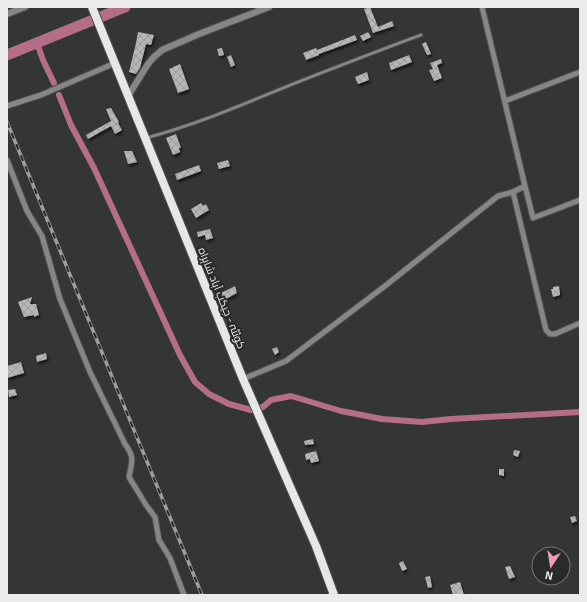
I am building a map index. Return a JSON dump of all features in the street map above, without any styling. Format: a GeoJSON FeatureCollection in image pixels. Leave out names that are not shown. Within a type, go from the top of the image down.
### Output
{"type":"FeatureCollection","features":[{"type":"Feature","properties":{"kind":"highway","name":"کوئٹہ - جیکب آباد شاہراہ"},"geometry":{"type":"LineString","coordinates":[[92,7],[244,380],[316,546],[334,595]]}},
{"type":"Feature","properties":{"kind":"street"},"geometry":{"type":"LineString","coordinates":[[7,14],[25,7]]}},
{"type":"Feature","properties":{"kind":"street"},"geometry":{"type":"LineString","coordinates":[[128,96],[148,64],[162,50],[269,7]]}},
{"type":"Feature","properties":{"kind":"street"},"geometry":{"type":"LineString","coordinates":[[482,7],[533,218],[580,200]]}},
{"type":"Feature","properties":{"kind":"street"},"geometry":{"type":"LineString","coordinates":[[7,106],[41,95],[115,63]]}},
{"type":"Feature","properties":{"kind":"street"},"geometry":{"type":"LineString","coordinates":[[505,101],[580,72]]}},
{"type":"Feature","properties":{"kind":"street"},"geometry":{"type":"LineString","coordinates":[[7,160],[27,211],[42,236],[60,300],[90,372],[125,444],[132,452],[133,462],[129,477],[155,517],[159,540],[170,558],[184,595]]}},
{"type":"Feature","properties":{"kind":"street"},"geometry":{"type":"LineString","coordinates":[[244,380],[286,361],[385,286],[498,196],[513,192],[525,186]]}},
{"type":"Feature","properties":{"kind":"street"},"geometry":{"type":"LineString","coordinates":[[513,192],[546,330],[550,334],[554,334],[580,323]]}},
{"type":"Feature","properties":{"kind":"lane"},"geometry":{"type":"LineString","coordinates":[[146,138],[172,131],[229,111],[305,79],[421,35]]}},
{"type":"Feature","properties":{"kind":"building"},"geometry":{"type":"Polygon","coordinates":[[[370,7],[378,27],[392,21],[394,26],[373,33],[364,9],[370,7]]]}},
{"type":"Feature","properties":{"kind":"building"},"geometry":{"type":"Polygon","coordinates":[[[138,32],[154,35],[151,45],[146,44],[140,68],[136,74],[129,72],[138,32]]]}},
{"type":"Feature","properties":{"kind":"building"},"geometry":{"type":"Polygon","coordinates":[[[368,32],[371,37],[363,41],[360,36],[368,32]]]}},
{"type":"Feature","properties":{"kind":"building"},"geometry":{"type":"Polygon","coordinates":[[[355,35],[357,40],[306,60],[303,53],[316,48],[317,50],[355,35]]]}},
{"type":"Feature","properties":{"kind":"building"},"geometry":{"type":"Polygon","coordinates":[[[426,42],[431,54],[427,55],[422,44],[426,42]]]}},
{"type":"Feature","properties":{"kind":"building"},"geometry":{"type":"Polygon","coordinates":[[[222,48],[224,55],[219,56],[217,49],[222,48]]]}},
{"type":"Feature","properties":{"kind":"building"},"geometry":{"type":"Polygon","coordinates":[[[231,55],[235,65],[231,67],[227,57],[231,55]]]}},
{"type":"Feature","properties":{"kind":"building"},"geometry":{"type":"Polygon","coordinates":[[[409,55],[412,62],[391,70],[389,63],[409,55]]]}},
{"type":"Feature","properties":{"kind":"building"},"geometry":{"type":"Polygon","coordinates":[[[441,59],[442,63],[437,65],[442,78],[434,81],[429,70],[433,69],[430,63],[441,59]]]}},
{"type":"Feature","properties":{"kind":"building"},"geometry":{"type":"Polygon","coordinates":[[[180,64],[189,89],[178,93],[169,69],[180,64]]]}},
{"type":"Feature","properties":{"kind":"building"},"geometry":{"type":"Polygon","coordinates":[[[367,72],[369,80],[358,84],[355,77],[367,72]]]}},
{"type":"Feature","properties":{"kind":"building"},"geometry":{"type":"Polygon","coordinates":[[[111,108],[122,130],[115,134],[111,126],[88,139],[86,135],[111,121],[106,109],[111,108]]]}},
{"type":"Feature","properties":{"kind":"building"},"geometry":{"type":"Polygon","coordinates":[[[176,134],[181,148],[179,148],[180,152],[173,155],[166,138],[176,134]]]}},
{"type":"Feature","properties":{"kind":"building"},"geometry":{"type":"Polygon","coordinates":[[[124,151],[132,151],[137,162],[128,164],[124,151]]]}},
{"type":"Feature","properties":{"kind":"building"},"geometry":{"type":"Polygon","coordinates":[[[228,160],[230,166],[219,169],[217,163],[228,160]]]}},
{"type":"Feature","properties":{"kind":"building"},"geometry":{"type":"Polygon","coordinates":[[[199,165],[201,171],[177,180],[175,174],[199,165]]]}},
{"type":"Feature","properties":{"kind":"building"},"geometry":{"type":"Polygon","coordinates":[[[201,203],[203,206],[206,204],[209,210],[196,218],[191,209],[201,203]]]}},
{"type":"Feature","properties":{"kind":"building"},"geometry":{"type":"Polygon","coordinates":[[[210,229],[213,238],[206,240],[205,235],[198,237],[197,232],[210,229]]]}},
{"type":"Feature","properties":{"kind":"building"},"geometry":{"type":"Polygon","coordinates":[[[235,286],[237,293],[224,300],[221,293],[235,286]]]}},
{"type":"Feature","properties":{"kind":"building"},"geometry":{"type":"Polygon","coordinates":[[[559,286],[560,295],[553,297],[551,289],[559,286]]]}},
{"type":"Feature","properties":{"kind":"building"},"geometry":{"type":"Polygon","coordinates":[[[32,297],[30,304],[36,304],[39,315],[34,317],[34,315],[24,317],[18,302],[32,297]]]}},
{"type":"Feature","properties":{"kind":"building"},"geometry":{"type":"Polygon","coordinates":[[[277,347],[279,352],[275,355],[272,349],[277,347]]]}},
{"type":"Feature","properties":{"kind":"building"},"geometry":{"type":"Polygon","coordinates":[[[46,353],[47,359],[37,362],[36,356],[46,353]]]}},
{"type":"Feature","properties":{"kind":"building"},"geometry":{"type":"Polygon","coordinates":[[[21,362],[24,373],[7,378],[7,366],[21,362]]]}},
{"type":"Feature","properties":{"kind":"building"},"geometry":{"type":"Polygon","coordinates":[[[15,389],[17,395],[9,397],[8,390],[15,389]]]}},
{"type":"Feature","properties":{"kind":"building"},"geometry":{"type":"Polygon","coordinates":[[[313,439],[314,444],[305,445],[304,441],[313,439]]]}},
{"type":"Feature","properties":{"kind":"building"},"geometry":{"type":"Polygon","coordinates":[[[514,450],[520,451],[518,457],[513,455],[514,450]]]}},
{"type":"Feature","properties":{"kind":"building"},"geometry":{"type":"Polygon","coordinates":[[[316,451],[319,461],[311,463],[310,459],[306,460],[305,454],[316,451]]]}},
{"type":"Feature","properties":{"kind":"building"},"geometry":{"type":"Polygon","coordinates":[[[499,469],[504,469],[504,476],[499,475],[499,469]]]}},
{"type":"Feature","properties":{"kind":"building"},"geometry":{"type":"Polygon","coordinates":[[[575,516],[577,521],[572,523],[570,517],[575,516]]]}},
{"type":"Feature","properties":{"kind":"building"},"geometry":{"type":"Polygon","coordinates":[[[403,561],[407,569],[402,571],[399,563],[403,561]]]}},
{"type":"Feature","properties":{"kind":"building"},"geometry":{"type":"Polygon","coordinates":[[[510,566],[515,577],[509,579],[505,567],[510,566]]]}},
{"type":"Feature","properties":{"kind":"building"},"geometry":{"type":"Polygon","coordinates":[[[430,576],[432,587],[428,588],[425,577],[430,576]]]}},
{"type":"Feature","properties":{"kind":"building"},"geometry":{"type":"Polygon","coordinates":[[[460,582],[464,595],[453,595],[450,585],[460,582]]]}},
{"type":"Feature","properties":{"kind":"waterway"},"geometry":{"type":"LineString","coordinates":[[7,55],[125,7]]}},
{"type":"Feature","properties":{"kind":"waterway"},"geometry":{"type":"LineString","coordinates":[[37,43],[54,83]]}},
{"type":"Feature","properties":{"kind":"waterway"},"geometry":{"type":"LineString","coordinates":[[59,95],[71,125],[94,168],[180,355],[195,382],[209,394],[229,404],[251,410],[263,407],[271,400],[291,396],[341,411],[382,419],[422,422],[580,412]]}},
{"type":"Feature","properties":{"kind":"railway"},"geometry":{"type":"LineString","coordinates":[[7,122],[202,595]]}}]}
